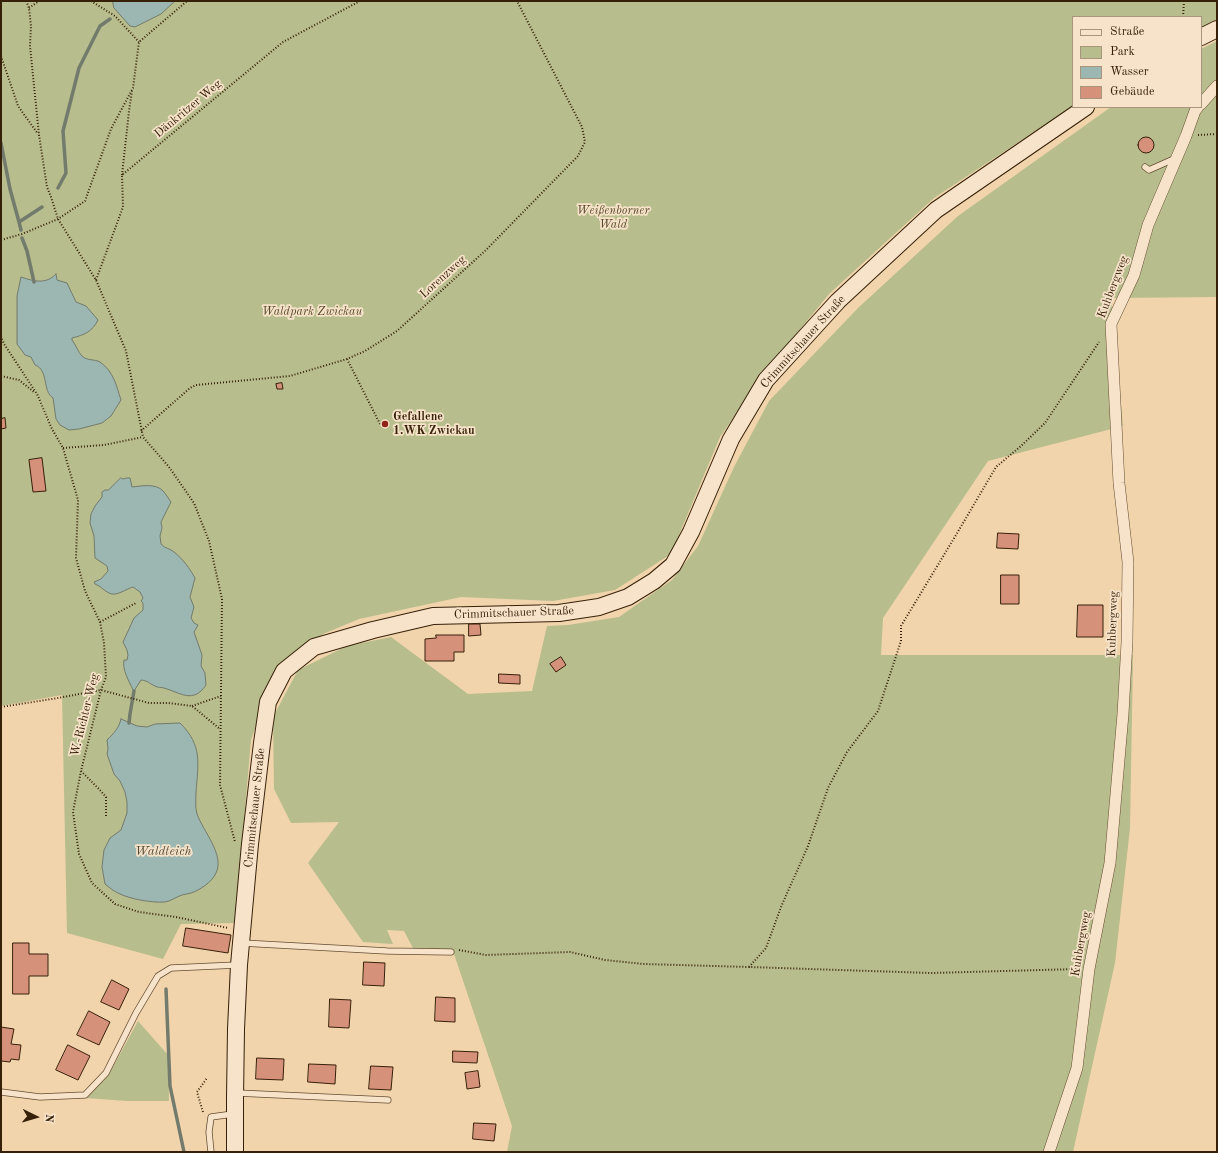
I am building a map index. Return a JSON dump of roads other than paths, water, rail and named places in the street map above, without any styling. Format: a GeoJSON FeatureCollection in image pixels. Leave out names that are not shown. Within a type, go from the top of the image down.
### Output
{"type":"FeatureCollection","features":[{"type":"Feature","properties":{"kind":"main road"},"geometry":{"type":"LineString","coordinates":[[1202,36],[1217,29]]}},
{"type":"Feature","properties":{"kind":"main road","name":"Crimmitschauer Straße"},"geometry":{"type":"LineString","coordinates":[[236,1152],[234,1093],[236,1029],[251,836],[268,702],[284,671],[314,647],[373,630],[433,616],[559,613],[599,608],[628,596],[654,581],[672,565],[691,532],[731,439],[766,380],[838,301],[936,210],[1085,108]]}},
{"type":"Feature","properties":{"kind":"street"},"geometry":{"type":"LineString","coordinates":[[1202,103],[1217,86]]}},
{"type":"Feature","properties":{"kind":"street","name":"Kuhbergweg"},"geometry":{"type":"LineString","coordinates":[[1049,1152],[1077,1068],[1089,969],[1110,863],[1123,714],[1128,562],[1119,483],[1111,324],[1134,275],[1148,225],[1197,108]]}},
{"type":"Feature","properties":{"kind":"lane"},"geometry":{"type":"LineString","coordinates":[[1144,167],[1150,170],[1176,158]]}},
{"type":"Feature","properties":{"kind":"lane"},"geometry":{"type":"LineString","coordinates":[[242,937],[387,951],[452,951]]}},
{"type":"Feature","properties":{"kind":"lane"},"geometry":{"type":"LineString","coordinates":[[1,1092],[40,1098],[85,1094],[106,1073],[136,1014],[158,976],[171,968],[240,965]]}},
{"type":"Feature","properties":{"kind":"lane"},"geometry":{"type":"LineString","coordinates":[[234,1093],[388,1100]]}},
{"type":"Feature","properties":{"kind":"lane"},"geometry":{"type":"LineString","coordinates":[[211,1152],[209,1132],[211,1117],[235,1113]]}},
{"type":"Feature","properties":{"kind":"water"},"geometry":{"type":"Polygon","coordinates":[[[113,1],[175,1],[161,14],[135,27],[130,26],[114,8],[113,1]]]}},
{"type":"Feature","properties":{"kind":"water"},"geometry":{"type":"Polygon","coordinates":[[[56,274],[57,280],[67,283],[76,302],[86,306],[98,320],[90,330],[84,334],[72,338],[72,340],[82,356],[86,359],[96,360],[105,366],[114,379],[121,400],[111,416],[102,423],[79,429],[69,430],[60,425],[56,419],[53,398],[48,391],[42,371],[35,365],[31,357],[25,355],[17,344],[17,296],[21,277],[35,281],[44,281],[56,274]]]}},
{"type":"Feature","properties":{"kind":"water"},"geometry":{"type":"Polygon","coordinates":[[[121,478],[130,478],[132,487],[152,486],[160,488],[171,502],[161,522],[161,544],[180,558],[195,578],[190,597],[194,607],[191,618],[194,623],[198,625],[194,632],[202,655],[201,666],[205,673],[206,685],[201,691],[191,696],[186,696],[164,688],[156,687],[141,680],[134,691],[133,690],[124,668],[124,660],[127,660],[128,655],[123,642],[134,618],[143,610],[143,603],[141,601],[143,598],[140,592],[133,587],[112,594],[94,582],[101,579],[108,571],[107,566],[95,558],[94,536],[90,523],[91,514],[102,497],[102,492],[108,490],[121,478]]]}},
{"type":"Feature","properties":{"kind":"water","name":"Waldteich"},"geometry":{"type":"Polygon","coordinates":[[[121,719],[137,726],[147,727],[155,724],[180,723],[187,731],[196,747],[198,764],[196,812],[216,851],[218,866],[212,880],[202,888],[165,902],[134,899],[116,892],[105,884],[102,867],[104,850],[110,838],[121,830],[127,813],[125,792],[120,781],[114,774],[107,754],[107,740],[116,730],[121,719]]]}},
{"type":"Feature","properties":{"kind":"waterway"},"geometry":{"type":"LineString","coordinates":[[58,188],[66,173],[63,131],[79,68],[100,26],[110,19]]}},
{"type":"Feature","properties":{"kind":"waterway"},"geometry":{"type":"LineString","coordinates":[[1,143],[10,189],[19,222]]}},
{"type":"Feature","properties":{"kind":"waterway"},"geometry":{"type":"LineString","coordinates":[[21,230],[19,222],[42,207]]}},
{"type":"Feature","properties":{"kind":"waterway"},"geometry":{"type":"LineString","coordinates":[[22,238],[27,251],[34,282]]}},
{"type":"Feature","properties":{"kind":"waterway"},"geometry":{"type":"LineString","coordinates":[[129,723],[134,691]]}},
{"type":"Feature","properties":{"kind":"waterway"},"geometry":{"type":"LineString","coordinates":[[166,989],[170,1086],[184,1152]]}},
{"type":"Feature","properties":{"kind":"place","name":"Gefallene 1.WK Zwickau"},"geometry":{"type":"Point","coordinates":[385,424]}},
{"type":"Feature","properties":{"kind":"park label","name":"Weißenborner Wald"},"geometry":{"type":"Point","coordinates":[613,218]}},
{"type":"Feature","properties":{"kind":"park label","name":"Waldpark Zwickau"},"geometry":{"type":"Point","coordinates":[312,312]}}]}
